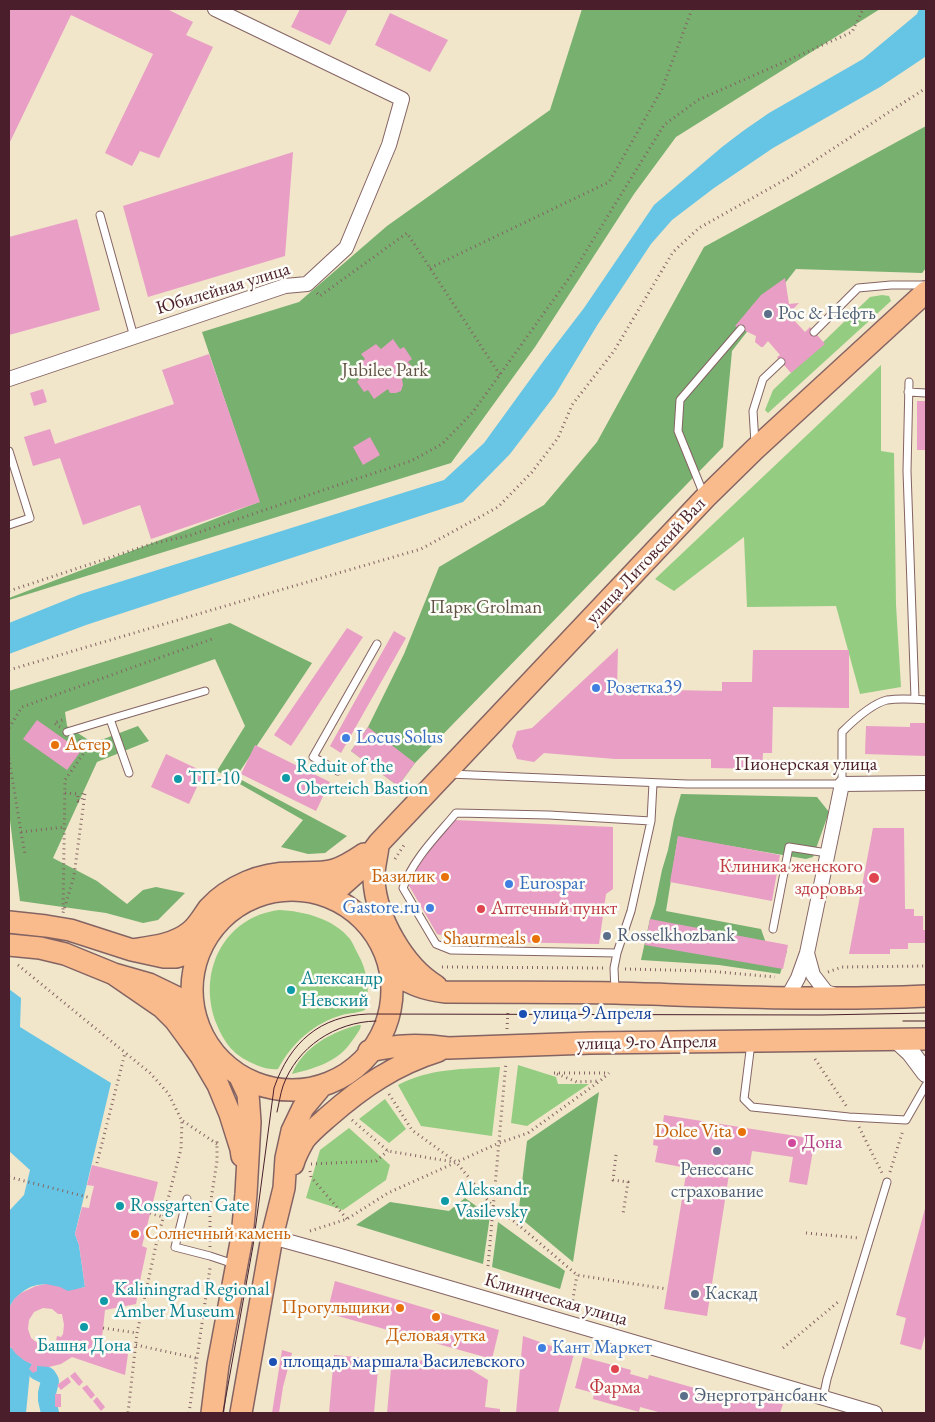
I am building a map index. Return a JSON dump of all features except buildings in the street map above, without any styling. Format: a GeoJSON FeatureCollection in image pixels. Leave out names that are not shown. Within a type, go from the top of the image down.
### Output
{"type":"FeatureCollection","features":[{"type":"Feature","properties":{"kind":"main road","name":"улица Литовский Вал"},"geometry":{"type":"LineString","coordinates":[[314,892],[341,886],[359,870],[379,843],[705,498],[755,449],[926,292]]}},
{"type":"Feature","properties":{"kind":"main road","name":"улица Литовский Вал"},"geometry":{"type":"LineString","coordinates":[[367,922],[365,894],[379,843]]}},
{"type":"Feature","properties":{"kind":"main road"},"geometry":{"type":"LineString","coordinates":[[132,950],[162,945],[185,936],[193,931],[210,907],[227,893],[247,882],[268,875],[318,873],[336,870],[356,860],[379,843]]}},
{"type":"Feature","properties":{"kind":"main road"},"geometry":{"type":"LineString","coordinates":[[379,843],[373,878],[379,910],[407,960],[430,983],[446,992]]}},
{"type":"Feature","properties":{"kind":"main road"},"geometry":{"type":"LineString","coordinates":[[9,922],[70,930],[132,950],[164,957],[176,957],[190,953],[236,906],[253,897],[273,891],[290,890],[314,892],[336,899],[367,922],[377,936],[392,973],[391,1014],[384,1031],[369,1051],[344,1073],[319,1089],[303,1108],[292,1131],[286,1158],[278,1239],[241,1413]]}},
{"type":"Feature","properties":{"kind":"main road"},"geometry":{"type":"LineString","coordinates":[[208,935],[200,951],[193,974],[192,987],[193,1010],[199,1029],[208,1046],[220,1061],[240,1077],[261,1087],[295,1090],[319,1089]]}},
{"type":"Feature","properties":{"kind":"main road"},"geometry":{"type":"LineString","coordinates":[[12,954],[40,948],[65,954],[114,974],[149,984],[180,999],[193,1010]]}},
{"type":"Feature","properties":{"kind":"main road"},"geometry":{"type":"LineString","coordinates":[[392,973],[430,991],[446,992],[615,993],[787,998],[926,996]]}},
{"type":"Feature","properties":{"kind":"main road"},"geometry":{"type":"LineString","coordinates":[[114,974],[162,1007],[175,1020],[212,1072],[225,1100],[241,1149],[246,1194]]}},
{"type":"Feature","properties":{"kind":"main road","name":"улица 9-го Апреля"},"geometry":{"type":"LineString","coordinates":[[369,1051],[393,1046],[425,1045],[448,1048],[590,1043],[926,1039]]}},
{"type":"Feature","properties":{"kind":"main road"},"geometry":{"type":"LineString","coordinates":[[284,1188],[294,1160],[305,1139],[332,1113],[363,1088],[394,1069],[448,1048]]}},
{"type":"Feature","properties":{"kind":"main road"},"geometry":{"type":"LineString","coordinates":[[212,1413],[218,1365],[242,1237],[246,1194],[250,1122],[248,1094],[240,1077]]}},
{"type":"Feature","properties":{"kind":"street","name":"Юбилейная улица"},"geometry":{"type":"LineString","coordinates":[[9,378],[285,286],[307,284],[346,248],[389,145],[402,99],[216,9]]}},
{"type":"Feature","properties":{"kind":"street","name":"Пионерская улица"},"geometry":{"type":"LineString","coordinates":[[842,784],[926,783]]}},
{"type":"Feature","properties":{"kind":"street"},"geometry":{"type":"LineString","coordinates":[[787,998],[798,978],[807,953],[842,784]]}},
{"type":"Feature","properties":{"kind":"street"},"geometry":{"type":"LineString","coordinates":[[807,953],[813,975],[826,992],[844,998]]}},
{"type":"Feature","properties":{"kind":"street"},"geometry":{"type":"LineString","coordinates":[[897,1040],[912,1053],[926,1073]]}},
{"type":"Feature","properties":{"kind":"street","name":"Клиническая улица"},"geometry":{"type":"LineString","coordinates":[[278,1239],[875,1413]]}},
{"type":"Feature","properties":{"kind":"lane"},"geometry":{"type":"LineString","coordinates":[[100,215],[134,337]]}},
{"type":"Feature","properties":{"kind":"lane"},"geometry":{"type":"LineString","coordinates":[[814,332],[858,288],[891,285],[926,285]]}},
{"type":"Feature","properties":{"kind":"lane"},"geometry":{"type":"LineString","coordinates":[[705,498],[678,431],[680,400],[741,330]]}},
{"type":"Feature","properties":{"kind":"lane"},"geometry":{"type":"LineString","coordinates":[[755,449],[754,411],[763,379],[781,362]]}},
{"type":"Feature","properties":{"kind":"lane"},"geometry":{"type":"LineString","coordinates":[[909,382],[907,471],[915,699]]}},
{"type":"Feature","properties":{"kind":"lane"},"geometry":{"type":"LineString","coordinates":[[908,392],[926,392]]}},
{"type":"Feature","properties":{"kind":"lane"},"geometry":{"type":"LineString","coordinates":[[9,451],[30,518],[9,525]]}},
{"type":"Feature","properties":{"kind":"lane"},"geometry":{"type":"LineString","coordinates":[[338,771],[313,757],[377,644]]}},
{"type":"Feature","properties":{"kind":"lane"},"geometry":{"type":"LineString","coordinates":[[67,732],[205,691]]}},
{"type":"Feature","properties":{"kind":"lane"},"geometry":{"type":"LineString","coordinates":[[842,784],[842,732],[858,717],[886,700],[926,700]]}},
{"type":"Feature","properties":{"kind":"lane"},"geometry":{"type":"LineString","coordinates":[[110,719],[129,773]]}},
{"type":"Feature","properties":{"kind":"lane","name":"Пионерская улица"},"geometry":{"type":"LineString","coordinates":[[444,774],[645,783],[842,784]]}},
{"type":"Feature","properties":{"kind":"lane"},"geometry":{"type":"LineString","coordinates":[[615,993],[614,968],[617,953],[632,911],[651,822],[653,783]]}},
{"type":"Feature","properties":{"kind":"lane"},"geometry":{"type":"LineString","coordinates":[[617,953],[450,950],[436,944],[403,888],[407,875],[416,862],[456,813],[549,815],[651,822]]}},
{"type":"Feature","properties":{"kind":"lane"},"geometry":{"type":"LineString","coordinates":[[774,929],[789,847],[827,853]]}},
{"type":"Feature","properties":{"kind":"lane"},"geometry":{"type":"LineString","coordinates":[[751,1041],[744,1099],[752,1107],[849,1117],[906,1120],[926,1085]]}},
{"type":"Feature","properties":{"kind":"lane"},"geometry":{"type":"LineString","coordinates":[[823,1398],[827,1379],[887,1182]]}},
{"type":"Feature","properties":{"kind":"lane"},"geometry":{"type":"LineString","coordinates":[[187,1199],[175,1247],[237,1265]]}},
{"type":"Feature","properties":{"kind":"path"},"geometry":{"type":"LineString","coordinates":[[430,268],[609,182],[662,89],[692,9]]}},
{"type":"Feature","properties":{"kind":"path"},"geometry":{"type":"LineString","coordinates":[[9,591],[151,544],[191,535],[411,461],[442,444],[474,412],[572,274],[664,125],[698,100],[852,32],[863,9]]}},
{"type":"Feature","properties":{"kind":"path"},"geometry":{"type":"LineString","coordinates":[[9,670],[421,549],[498,508],[532,472],[558,438],[572,405],[614,351],[673,252],[700,228],[788,178],[926,88]]}},
{"type":"Feature","properties":{"kind":"path"},"geometry":{"type":"LineString","coordinates":[[307,284],[320,296],[407,233],[500,375]]}},
{"type":"Feature","properties":{"kind":"path"},"geometry":{"type":"LineString","coordinates":[[9,728],[22,707],[212,639]]}},
{"type":"Feature","properties":{"kind":"path"},"geometry":{"type":"LineString","coordinates":[[65,793],[78,794],[78,801],[82,800],[83,793],[86,793],[74,876],[63,913],[65,780],[88,747],[54,723],[71,718]]}},
{"type":"Feature","properties":{"kind":"path"},"geometry":{"type":"LineString","coordinates":[[9,758],[25,854]]}},
{"type":"Feature","properties":{"kind":"path"},"geometry":{"type":"LineString","coordinates":[[22,832],[65,827]]}},
{"type":"Feature","properties":{"kind":"path"},"geometry":{"type":"LineString","coordinates":[[393,864],[409,839]]}},
{"type":"Feature","properties":{"kind":"path"},"geometry":{"type":"LineString","coordinates":[[12,954],[20,966],[150,1073],[168,1093],[182,1121],[180,1149],[137,1333],[128,1413]]}},
{"type":"Feature","properties":{"kind":"path"},"geometry":{"type":"LineString","coordinates":[[815,978],[842,966],[926,966]]}},
{"type":"Feature","properties":{"kind":"path"},"geometry":{"type":"LineString","coordinates":[[441,967],[603,968]]}},
{"type":"Feature","properties":{"kind":"path"},"geometry":{"type":"LineString","coordinates":[[488,1266],[507,1046],[509,967]]}},
{"type":"Feature","properties":{"kind":"path"},"geometry":{"type":"LineString","coordinates":[[614,968],[708,971],[798,978]]}},
{"type":"Feature","properties":{"kind":"path"},"geometry":{"type":"LineString","coordinates":[[97,1163],[125,1053]]}},
{"type":"Feature","properties":{"kind":"path"},"geometry":{"type":"LineString","coordinates":[[278,1239],[347,1219],[388,1192],[499,1142],[528,1133],[600,1081],[609,1072],[554,1073],[578,1082],[600,1081]]}},
{"type":"Feature","properties":{"kind":"path"},"geometry":{"type":"LineString","coordinates":[[384,1087],[412,1130],[456,1162],[494,1208],[515,1222],[578,1275],[667,1289]]}},
{"type":"Feature","properties":{"kind":"path"},"geometry":{"type":"LineString","coordinates":[[350,1118],[388,1151],[456,1162]]}},
{"type":"Feature","properties":{"kind":"path"},"geometry":{"type":"LineString","coordinates":[[887,1182],[906,1120]]}},
{"type":"Feature","properties":{"kind":"path"},"geometry":{"type":"LineString","coordinates":[[182,1121],[218,1144]]}},
{"type":"Feature","properties":{"kind":"path"},"geometry":{"type":"LineString","coordinates":[[190,1413],[196,1358],[211,1266],[210,1206],[217,1162],[218,1144],[216,1136]]}},
{"type":"Feature","properties":{"kind":"path"},"geometry":{"type":"LineString","coordinates":[[305,1164],[376,1161],[388,1151]]}},
{"type":"Feature","properties":{"kind":"path"},"geometry":{"type":"LineString","coordinates":[[616,1155],[613,1180],[628,1182],[622,1214]]}},
{"type":"Feature","properties":{"kind":"path"},"geometry":{"type":"LineString","coordinates":[[309,1165],[311,1177],[347,1219]]}},
{"type":"Feature","properties":{"kind":"path"},"geometry":{"type":"LineString","coordinates":[[9,1177],[91,1198]]}},
{"type":"Feature","properties":{"kind":"path"},"geometry":{"type":"LineString","coordinates":[[150,1213],[163,1217]]}},
{"type":"Feature","properties":{"kind":"path"},"geometry":{"type":"LineString","coordinates":[[806,1233],[870,1239]]}},
{"type":"Feature","properties":{"kind":"path"},"geometry":{"type":"LineString","coordinates":[[574,1293],[578,1275]]}},
{"type":"Feature","properties":{"kind":"path"},"geometry":{"type":"LineString","coordinates":[[784,1348],[855,1287]]}},
{"type":"Feature","properties":{"kind":"path"},"geometry":{"type":"LineString","coordinates":[[103,1328],[137,1333]]}},
{"type":"Feature","properties":{"kind":"path"},"geometry":{"type":"LineString","coordinates":[[136,1345],[196,1358]]}},
{"type":"Feature","properties":{"kind":"green space","name":"Jubilee Park"},"geometry":{"type":"Polygon","coordinates":[[[582,9],[880,9],[676,137],[634,194],[535,347],[451,463],[9,600],[9,598],[259,502],[202,332],[299,302],[387,226],[550,110],[582,9]]]}},
{"type":"Feature","properties":{"kind":"green space","name":"Парк Grolman"},"geometry":{"type":"Polygon","coordinates":[[[926,126],[926,268],[922,273],[796,269],[732,351],[723,447],[415,763],[398,786],[351,751],[368,727],[404,654],[439,567],[544,505],[597,442],[704,247],[926,126]]]}},
{"type":"Feature","properties":{"kind":"green space"},"geometry":{"type":"Polygon","coordinates":[[[889,296],[891,301],[768,413],[765,410],[773,390],[870,297],[889,296]]]}},
{"type":"Feature","properties":{"kind":"green space"},"geometry":{"type":"Polygon","coordinates":[[[881,365],[881,451],[894,453],[896,605],[901,687],[860,694],[836,606],[747,607],[744,537],[674,591],[655,579],[881,365]]]}},
{"type":"Feature","properties":{"kind":"green space"},"geometry":{"type":"Polygon","coordinates":[[[230,623],[312,663],[236,777],[347,836],[325,853],[308,854],[281,847],[303,820],[217,771],[245,726],[215,659],[65,712],[67,726],[93,743],[138,726],[149,741],[97,762],[53,858],[97,881],[127,904],[143,890],[156,887],[185,893],[158,920],[143,923],[106,913],[20,901],[9,812],[9,691],[230,623]]]}},
{"type":"Feature","properties":{"kind":"green space"},"geometry":{"type":"Polygon","coordinates":[[[681,794],[817,797],[829,812],[813,857],[806,859],[678,837],[666,911],[761,929],[767,946],[787,951],[780,974],[719,965],[641,960],[681,794]]]}},
{"type":"Feature","properties":{"kind":"green space"},"geometry":{"type":"Polygon","coordinates":[[[279,910],[318,917],[336,926],[343,932],[350,939],[361,960],[367,978],[368,991],[365,1010],[342,1015],[322,1023],[297,1043],[278,1069],[268,1069],[246,1060],[235,1052],[223,1038],[211,1006],[210,986],[213,968],[219,951],[229,936],[243,924],[259,915],[279,910]]]}},
{"type":"Feature","properties":{"kind":"green space"},"geometry":{"type":"Polygon","coordinates":[[[361,1025],[356,1035],[349,1045],[337,1056],[315,1067],[292,1074],[303,1056],[319,1042],[338,1032],[361,1025]]]}},
{"type":"Feature","properties":{"kind":"green space"},"geometry":{"type":"Polygon","coordinates":[[[518,1065],[556,1077],[558,1084],[589,1084],[527,1126],[511,1123],[518,1065]]]}},
{"type":"Feature","properties":{"kind":"green space"},"geometry":{"type":"Polygon","coordinates":[[[500,1067],[492,1136],[421,1126],[398,1085],[410,1079],[435,1072],[500,1067]]]}},
{"type":"Feature","properties":{"kind":"green space"},"geometry":{"type":"Polygon","coordinates":[[[599,1092],[573,1262],[518,1216],[527,1141],[599,1092]]]}},
{"type":"Feature","properties":{"kind":"green space"},"geometry":{"type":"Polygon","coordinates":[[[385,1099],[406,1129],[389,1143],[359,1119],[385,1099]]]}},
{"type":"Feature","properties":{"kind":"green space"},"geometry":{"type":"Polygon","coordinates":[[[349,1128],[390,1165],[386,1180],[343,1210],[306,1198],[320,1150],[349,1128]]]}},
{"type":"Feature","properties":{"kind":"green space"},"geometry":{"type":"Polygon","coordinates":[[[465,1198],[490,1216],[483,1264],[356,1225],[390,1202],[449,1211],[465,1198]]]}},
{"type":"Feature","properties":{"kind":"green space"},"geometry":{"type":"Polygon","coordinates":[[[498,1222],[565,1271],[560,1289],[492,1267],[498,1222]]]}},
{"type":"Feature","properties":{"kind":"water"},"geometry":{"type":"Polygon","coordinates":[[[919,9],[926,9],[925,57],[880,87],[773,148],[714,188],[672,220],[651,244],[598,324],[555,395],[510,454],[463,502],[86,625],[9,654],[9,623],[81,594],[444,480],[484,443],[584,308],[654,205],[743,131],[769,113],[863,59],[917,14],[919,9]]]}},
{"type":"Feature","properties":{"kind":"water"},"geometry":{"type":"Polygon","coordinates":[[[9,989],[21,998],[20,1027],[111,1083],[75,1234],[79,1245],[85,1287],[74,1291],[67,1291],[47,1285],[35,1285],[20,1294],[9,1308],[9,1211],[24,1195],[30,1170],[9,1151],[9,989]]]}},
{"type":"Feature","properties":{"kind":"water"},"geometry":{"type":"Polygon","coordinates":[[[11,1347],[20,1357],[32,1364],[29,1369],[26,1413],[9,1413],[9,1349],[11,1347]]]}},
{"type":"Feature","properties":{"kind":"waterway"},"geometry":{"type":"LineString","coordinates":[[37,1371],[47,1376],[50,1381],[47,1393],[50,1413]]}},
{"type":"Feature","properties":{"kind":"tram line"},"geometry":{"type":"LineString","coordinates":[[223,1413],[253,1246],[274,1088],[289,1057],[298,1045],[321,1026],[335,1020],[368,1014],[821,1015],[926,1013]]}},
{"type":"Feature","properties":{"kind":"tram line"},"geometry":{"type":"LineString","coordinates":[[277,1112],[283,1086],[289,1072],[308,1049],[319,1039],[346,1026],[376,1021]]}},
{"type":"Feature","properties":{"kind":"tram line"},"geometry":{"type":"LineString","coordinates":[[903,1021],[926,1021]]}},
{"type":"Feature","properties":{"kind":"place","name":"Рос & Нефть"},"geometry":{"type":"Point","coordinates":[768,314]}},
{"type":"Feature","properties":{"kind":"place","name":"Розетка39"},"geometry":{"type":"Point","coordinates":[596,688]}},
{"type":"Feature","properties":{"kind":"place","name":"Locus Solus"},"geometry":{"type":"Point","coordinates":[346,738]}},
{"type":"Feature","properties":{"kind":"place","name":"Астер"},"geometry":{"type":"Point","coordinates":[55,745]}},
{"type":"Feature","properties":{"kind":"place","name":"Reduit of the Oberteich Bastion"},"geometry":{"type":"Point","coordinates":[286,778]}},
{"type":"Feature","properties":{"kind":"place","name":"ТП-10"},"geometry":{"type":"Point","coordinates":[178,779]}},
{"type":"Feature","properties":{"kind":"place","name":"Базилик"},"geometry":{"type":"Point","coordinates":[445,877]}},
{"type":"Feature","properties":{"kind":"place","name":"Клиника женского здоровья"},"geometry":{"type":"Point","coordinates":[874,878]}},
{"type":"Feature","properties":{"kind":"place","name":"Eurospar"},"geometry":{"type":"Point","coordinates":[509,884]}},
{"type":"Feature","properties":{"kind":"place","name":"Gastore.ru"},"geometry":{"type":"Point","coordinates":[430,908]}},
{"type":"Feature","properties":{"kind":"place","name":"Аптечный пункт"},"geometry":{"type":"Point","coordinates":[481,909]}},
{"type":"Feature","properties":{"kind":"place","name":"Rosselkhozbank"},"geometry":{"type":"Point","coordinates":[607,936]}},
{"type":"Feature","properties":{"kind":"place","name":"Shaurmeals"},"geometry":{"type":"Point","coordinates":[536,939]}},
{"type":"Feature","properties":{"kind":"place","name":"Александр Невский"},"geometry":{"type":"Point","coordinates":[291,990]}},
{"type":"Feature","properties":{"kind":"place","name":"улица 9 Апреля"},"geometry":{"type":"Point","coordinates":[523,1014]}},
{"type":"Feature","properties":{"kind":"place","name":"Dolce Vita"},"geometry":{"type":"Point","coordinates":[742,1132]}},
{"type":"Feature","properties":{"kind":"place","name":"Дона"},"geometry":{"type":"Point","coordinates":[792,1143]}},
{"type":"Feature","properties":{"kind":"place","name":"Ренессанс страхование"},"geometry":{"type":"Point","coordinates":[717,1151]}},
{"type":"Feature","properties":{"kind":"place","name":"Aleksandr Vasilevsky"},"geometry":{"type":"Point","coordinates":[445,1201]}},
{"type":"Feature","properties":{"kind":"place","name":"Rossgarten Gate"},"geometry":{"type":"Point","coordinates":[120,1206]}},
{"type":"Feature","properties":{"kind":"place","name":"Солнечный камень"},"geometry":{"type":"Point","coordinates":[135,1234]}},
{"type":"Feature","properties":{"kind":"place","name":"Каскад"},"geometry":{"type":"Point","coordinates":[695,1294]}},
{"type":"Feature","properties":{"kind":"place","name":"Kaliningrad Regional Amber Museum"},"geometry":{"type":"Point","coordinates":[104,1301]}},
{"type":"Feature","properties":{"kind":"place","name":"Прогульщики"},"geometry":{"type":"Point","coordinates":[400,1308]}},
{"type":"Feature","properties":{"kind":"place","name":"Деловая утка"},"geometry":{"type":"Point","coordinates":[436,1317]}},
{"type":"Feature","properties":{"kind":"place","name":"Башня Дона"},"geometry":{"type":"Point","coordinates":[84,1327]}},
{"type":"Feature","properties":{"kind":"place","name":"Кант Маркет"},"geometry":{"type":"Point","coordinates":[542,1348]}},
{"type":"Feature","properties":{"kind":"place","name":"площадь маршала Василевского"},"geometry":{"type":"Point","coordinates":[273,1362]}},
{"type":"Feature","properties":{"kind":"place","name":"Фарма"},"geometry":{"type":"Point","coordinates":[615,1369]}},
{"type":"Feature","properties":{"kind":"place","name":"Энерготрансбанк"},"geometry":{"type":"Point","coordinates":[684,1396]}}]}
